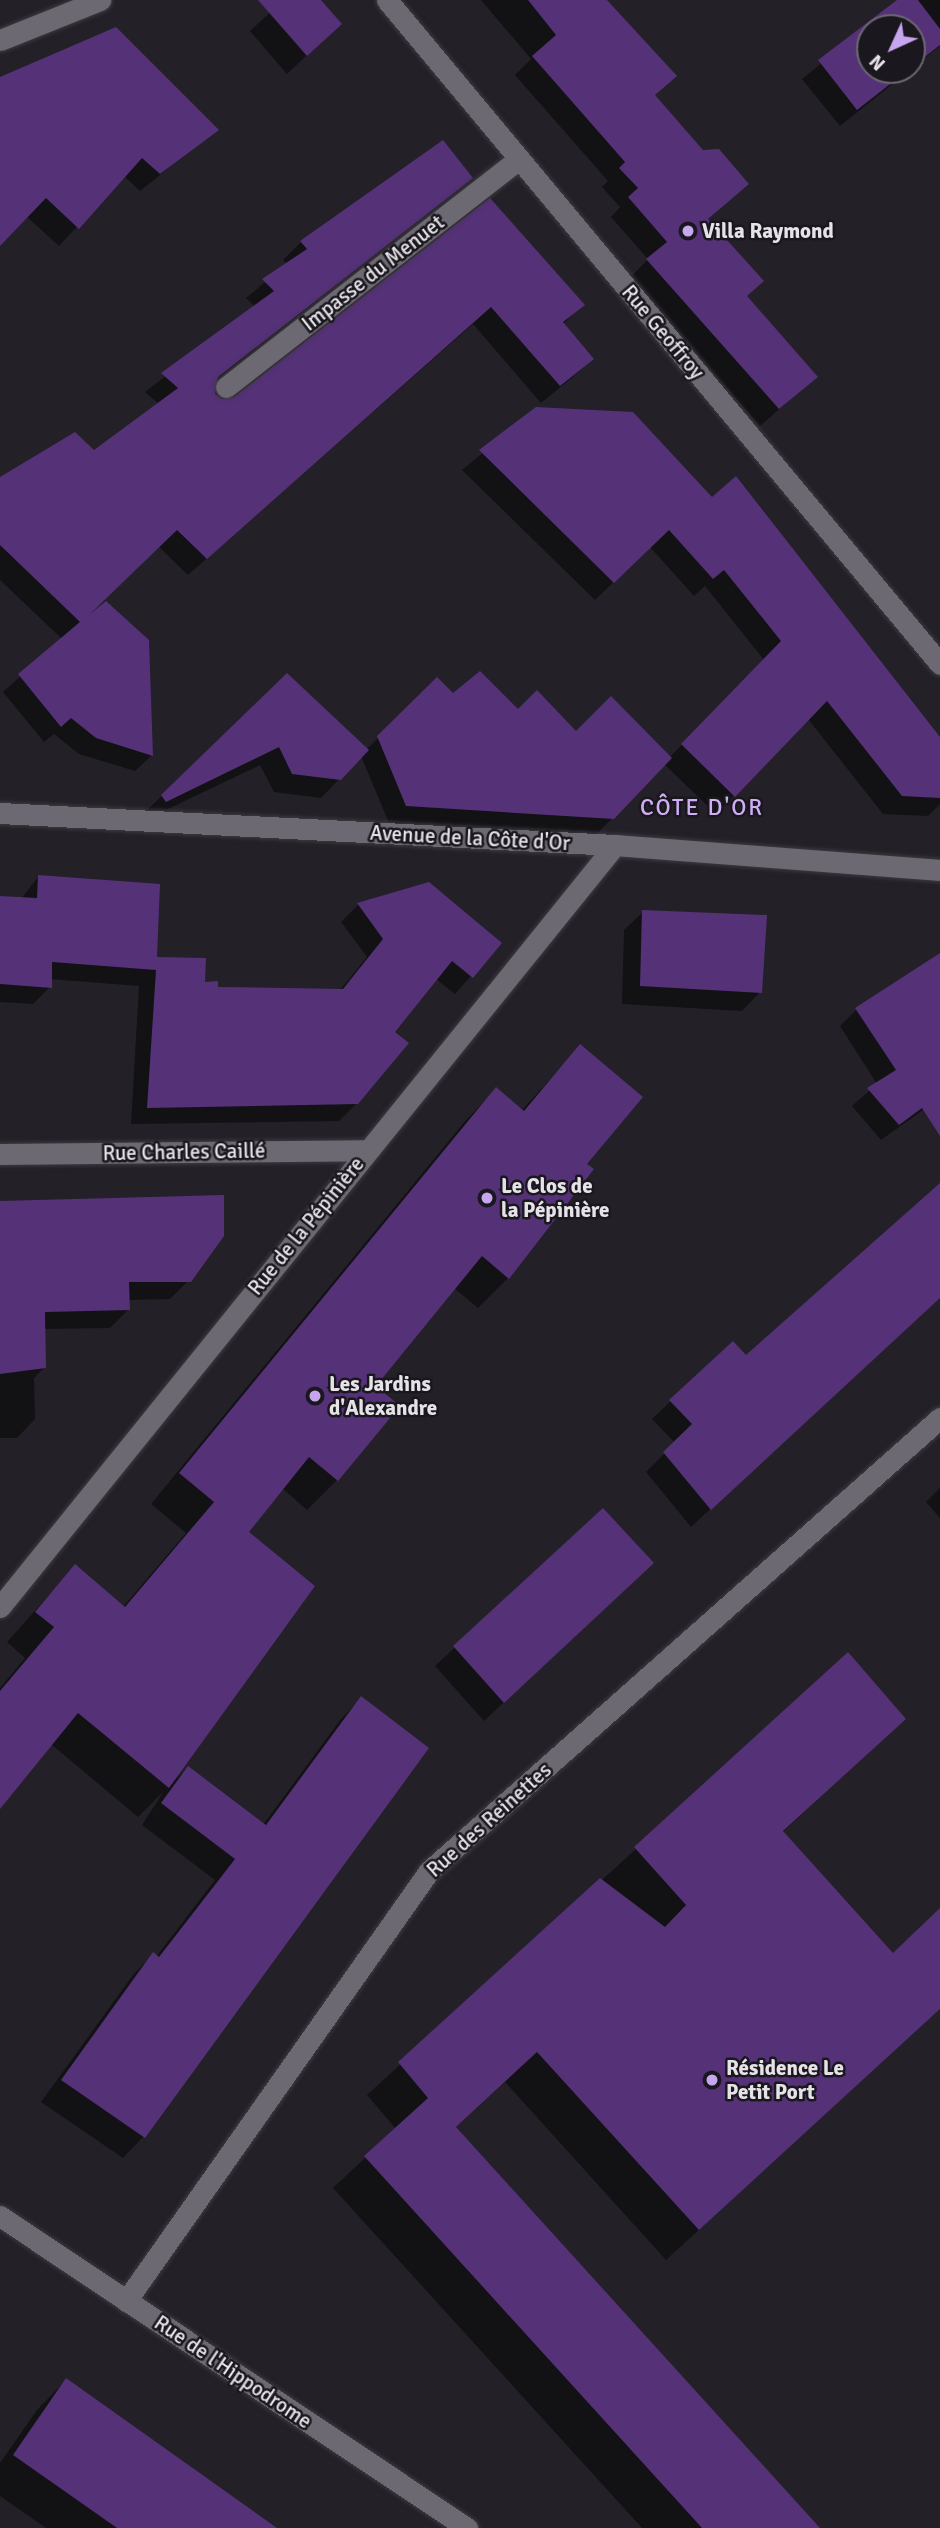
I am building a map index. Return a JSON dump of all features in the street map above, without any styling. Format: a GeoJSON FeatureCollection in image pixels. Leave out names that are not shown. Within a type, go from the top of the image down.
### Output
{"type":"FeatureCollection","features":[{"type":"Feature","properties":{"kind":"street"},"geometry":{"type":"LineString","coordinates":[[0,40],[100,0]]}},
{"type":"Feature","properties":{"kind":"street","name":"Rue Geoffroy"},"geometry":{"type":"LineString","coordinates":[[387,0],[940,664]]}},
{"type":"Feature","properties":{"kind":"street","name":"Impasse du Menuet"},"geometry":{"type":"LineString","coordinates":[[226,387],[519,159]]}},
{"type":"Feature","properties":{"kind":"street","name":"Avenue de la Côte d'Or"},"geometry":{"type":"LineString","coordinates":[[0,813],[615,845],[940,870]]}},
{"type":"Feature","properties":{"kind":"street","name":"Rue de la Pépinière"},"geometry":{"type":"LineString","coordinates":[[0,1607],[615,845]]}},
{"type":"Feature","properties":{"kind":"street","name":"Rue Charles Caillé"},"geometry":{"type":"LineString","coordinates":[[0,1154],[367,1150]]}},
{"type":"Feature","properties":{"kind":"street","name":"Rue des Reinettes"},"geometry":{"type":"LineString","coordinates":[[126,2301],[429,1871],[940,1418]]}},
{"type":"Feature","properties":{"kind":"street","name":"Rue de l'Hippodrome"},"geometry":{"type":"LineString","coordinates":[[0,2216],[467,2528]]}},
{"type":"Feature","properties":{"kind":"building"},"geometry":{"type":"Polygon","coordinates":[[[258,0],[321,0],[342,24],[307,56],[258,0]]]}},
{"type":"Feature","properties":{"kind":"building"},"geometry":{"type":"Polygon","coordinates":[[[528,0],[607,0],[677,76],[655,95],[703,150],[719,149],[749,184],[708,219],[764,281],[747,296],[818,377],[779,409],[646,259],[667,242],[628,197],[638,188],[619,168],[625,162],[532,56],[556,35],[528,0]]]}},
{"type":"Feature","properties":{"kind":"building"},"geometry":{"type":"Polygon","coordinates":[[[897,0],[918,0],[940,29],[940,45],[926,56],[926,14],[879,14],[897,0]]]}},
{"type":"Feature","properties":{"kind":"building"},"geometry":{"type":"Polygon","coordinates":[[[116,27],[219,130],[160,174],[142,158],[79,229],[46,198],[0,246],[0,77],[116,27]]]}},
{"type":"Feature","properties":{"kind":"building"},"geometry":{"type":"Polygon","coordinates":[[[856,31],[856,84],[890,84],[857,110],[818,60],[856,31]]]}},
{"type":"Feature","properties":{"kind":"building"},"geometry":{"type":"Polygon","coordinates":[[[443,140],[473,178],[218,377],[215,394],[222,399],[234,397],[490,198],[585,305],[563,322],[594,359],[560,386],[491,307],[207,559],[177,530],[89,615],[106,601],[149,640],[153,756],[96,738],[71,718],[61,727],[18,674],[80,622],[0,545],[0,477],[75,432],[94,450],[178,388],[161,373],[274,291],[262,279],[307,249],[300,241],[443,140]]]}},
{"type":"Feature","properties":{"kind":"building"},"geometry":{"type":"Polygon","coordinates":[[[536,407],[633,412],[712,497],[736,476],[940,737],[940,798],[902,796],[827,701],[735,797],[681,744],[781,641],[724,570],[713,579],[669,530],[614,583],[479,450],[536,407]]]}},
{"type":"Feature","properties":{"kind":"building"},"geometry":{"type":"Polygon","coordinates":[[[480,671],[518,709],[537,690],[576,731],[611,696],[672,758],[614,819],[406,806],[377,736],[437,677],[453,693],[480,671]]]}},
{"type":"Feature","properties":{"kind":"building"},"geometry":{"type":"Polygon","coordinates":[[[287,673],[369,750],[341,780],[292,774],[279,747],[166,802],[161,795],[287,673]]]}},
{"type":"Feature","properties":{"kind":"building"},"geometry":{"type":"Polygon","coordinates":[[[38,875],[160,884],[157,957],[206,958],[205,982],[218,981],[218,987],[343,989],[383,939],[357,903],[429,882],[502,943],[473,978],[452,961],[395,1032],[409,1043],[358,1104],[147,1108],[156,970],[52,962],[52,988],[0,984],[0,896],[37,898],[38,875]]]}},
{"type":"Feature","properties":{"kind":"building"},"geometry":{"type":"Polygon","coordinates":[[[642,910],[767,915],[762,993],[640,986],[642,910]]]}},
{"type":"Feature","properties":{"kind":"building"},"geometry":{"type":"Polygon","coordinates":[[[940,953],[940,1136],[922,1108],[899,1125],[867,1088],[896,1070],[855,1008],[940,953]]]}},
{"type":"Feature","properties":{"kind":"building"},"geometry":{"type":"Polygon","coordinates":[[[580,1044],[643,1097],[587,1164],[594,1169],[509,1279],[482,1256],[376,1386],[400,1406],[338,1481],[309,1457],[249,1532],[315,1586],[169,1788],[78,1713],[0,1809],[0,1691],[54,1627],[35,1612],[75,1564],[125,1607],[214,1502],[179,1473],[496,1087],[524,1111],[580,1044]]]}},
{"type":"Feature","properties":{"kind":"building"},"geometry":{"type":"Polygon","coordinates":[[[940,1183],[940,1298],[711,1510],[663,1452],[692,1424],[669,1400],[733,1341],[746,1355],[940,1183]]]}},
{"type":"Feature","properties":{"kind":"building"},"geometry":{"type":"Polygon","coordinates":[[[224,1195],[224,1236],[191,1282],[129,1282],[130,1310],[45,1312],[46,1368],[0,1374],[0,1201],[224,1195]]]}},
{"type":"Feature","properties":{"kind":"building"},"geometry":{"type":"Polygon","coordinates":[[[603,1508],[654,1563],[504,1703],[453,1646],[603,1508]]]}},
{"type":"Feature","properties":{"kind":"building","name":"Résidence Le Petit Port"},"geometry":{"type":"Polygon","coordinates":[[[848,1652],[906,1719],[783,1831],[893,1953],[940,1908],[940,2009],[699,2230],[537,2052],[456,2127],[820,2528],[702,2528],[364,2156],[428,2098],[398,2062],[600,1878],[665,1927],[686,1905],[634,1847],[848,1652]]]}},
{"type":"Feature","properties":{"kind":"building"},"geometry":{"type":"Polygon","coordinates":[[[361,1696],[429,1748],[145,2138],[61,2080],[153,1952],[159,1957],[235,1859],[161,1803],[188,1766],[266,1825],[361,1696]]]}},
{"type":"Feature","properties":{"kind":"building"},"geometry":{"type":"Polygon","coordinates":[[[66,2378],[277,2528],[117,2528],[13,2455],[66,2378]]]}},
{"type":"Feature","properties":{"kind":"place","name":"Villa Raymond"},"geometry":{"type":"Point","coordinates":[688,231]}},
{"type":"Feature","properties":{"kind":"place","name":"Le Clos de la Pépinière"},"geometry":{"type":"Point","coordinates":[487,1198]}},
{"type":"Feature","properties":{"kind":"place","name":"Les Jardins d'Alexandre"},"geometry":{"type":"Point","coordinates":[315,1396]}},
{"type":"Feature","properties":{"kind":"place","name":"Résidence Le Petit Port"},"geometry":{"type":"Point","coordinates":[712,2080]}},
{"type":"Feature","properties":{"kind":"district","name":"CÔTE D'OR"},"geometry":{"type":"Point","coordinates":[702,808]}}]}
